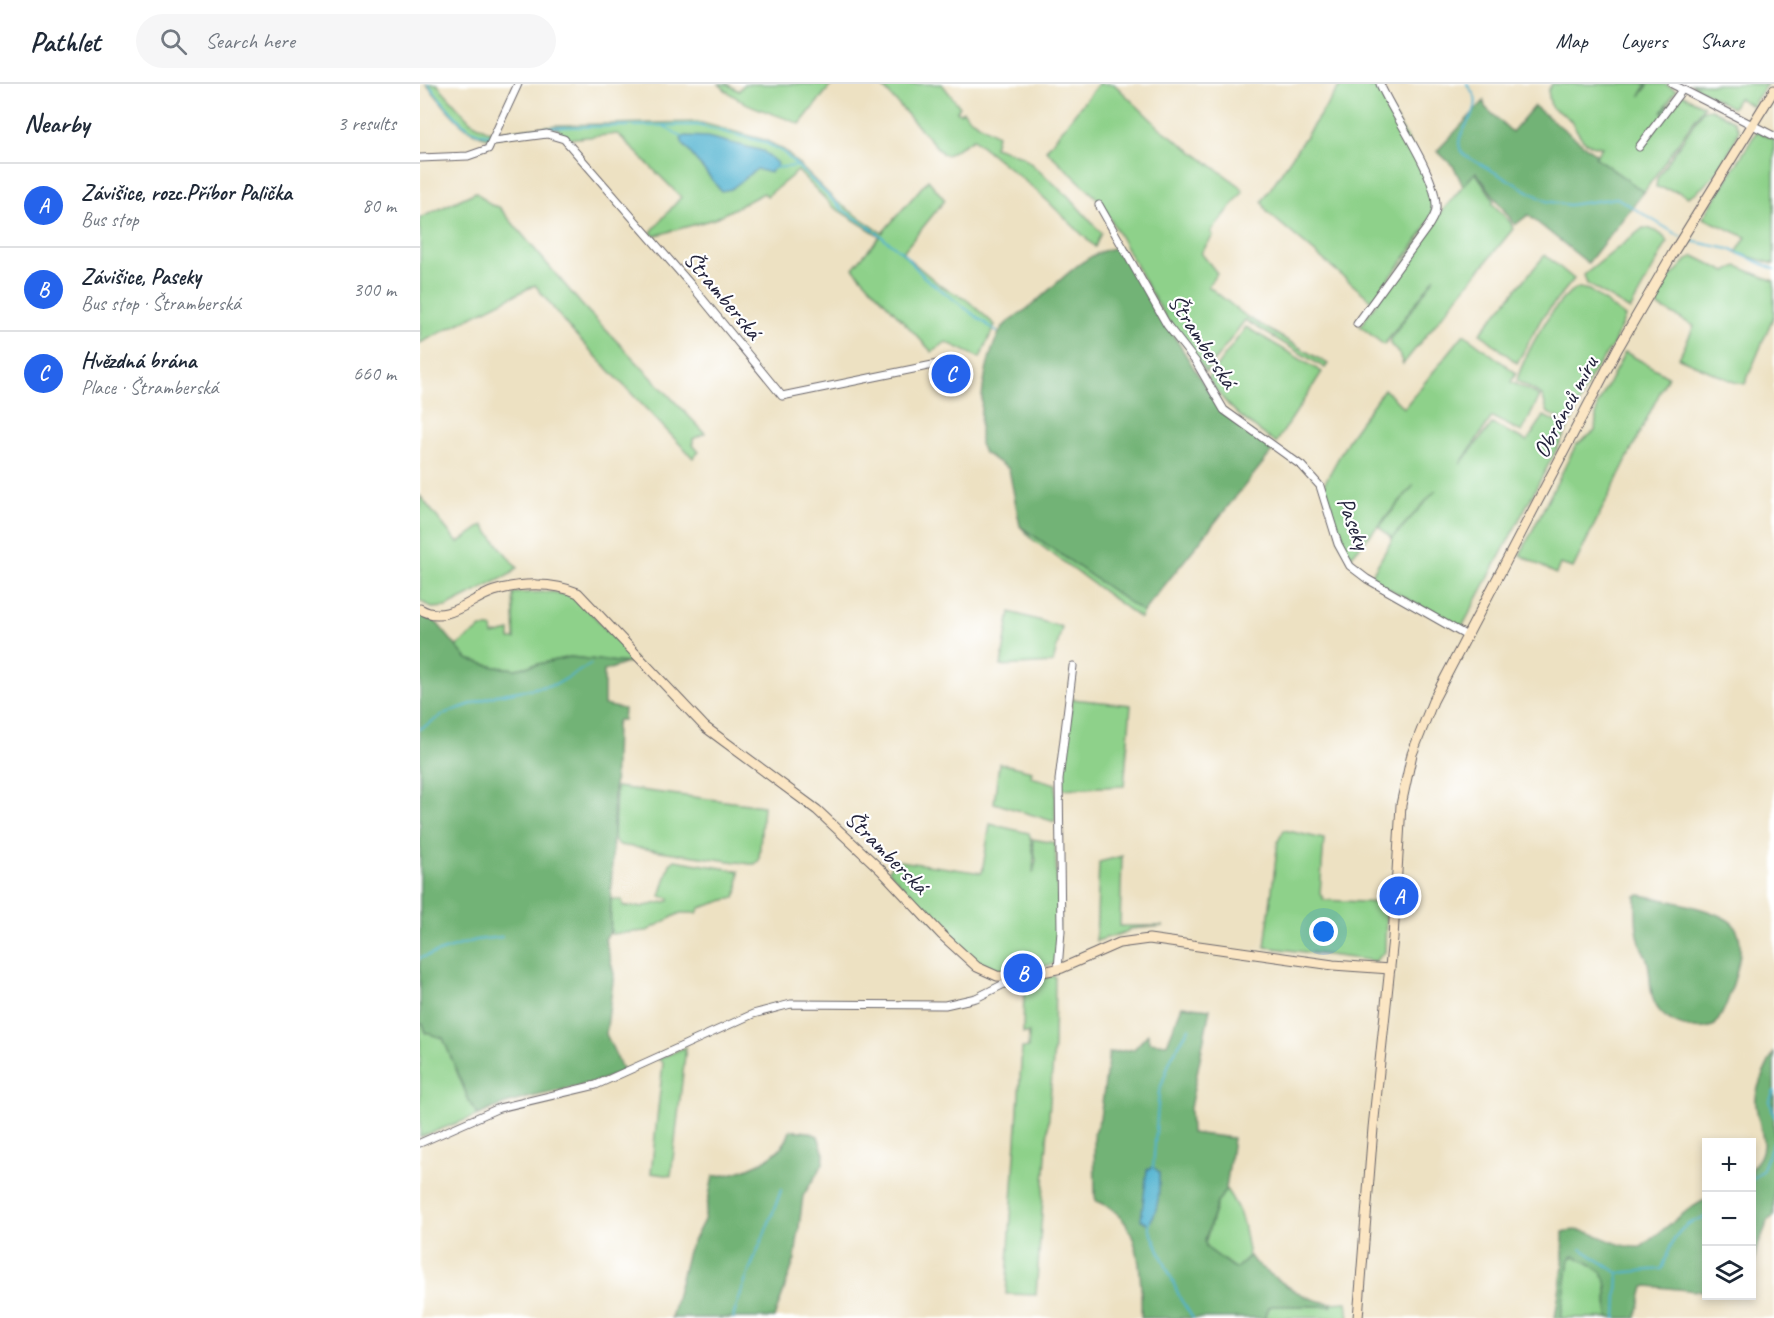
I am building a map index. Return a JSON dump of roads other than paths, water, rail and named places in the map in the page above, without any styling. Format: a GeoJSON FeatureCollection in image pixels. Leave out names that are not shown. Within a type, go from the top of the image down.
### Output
{"type":"FeatureCollection","features":[{"type":"Feature","properties":{"kind":"main road","name":"Obránců míru"},"geometry":{"type":"LineString","coordinates":[[1358,1318],[1373,1128],[1390,969],[1401,806],[1412,754],[1433,701],[1618,348],[1672,253],[1774,90]]}},
{"type":"Feature","properties":{"kind":"main road","name":"Štramberská"},"geometry":{"type":"LineString","coordinates":[[420,609],[432,614],[453,611],[486,594],[516,587],[549,586],[578,593],[705,727],[817,810],[880,870],[968,961],[997,976],[1018,977],[1058,969],[1119,943],[1149,939],[1333,965],[1390,969]]}},
{"type":"Feature","properties":{"kind":"street"},"geometry":{"type":"LineString","coordinates":[[494,141],[498,126],[518,84]]}},
{"type":"Feature","properties":{"kind":"street"},"geometry":{"type":"LineString","coordinates":[[1357,324],[1430,225],[1436,207],[1434,194],[1422,163],[1380,84]]}},
{"type":"Feature","properties":{"kind":"street"},"geometry":{"type":"LineString","coordinates":[[1672,84],[1774,136]]}},
{"type":"Feature","properties":{"kind":"street"},"geometry":{"type":"LineString","coordinates":[[1639,147],[1682,90]]}},
{"type":"Feature","properties":{"kind":"street","name":"Štramberská"},"geometry":{"type":"LineString","coordinates":[[420,158],[472,156],[488,149],[494,141],[547,134],[564,140],[692,286],[782,396],[957,360]]}},
{"type":"Feature","properties":{"kind":"street","name":"Štramberská"},"geometry":{"type":"LineString","coordinates":[[1099,205],[1167,324],[1196,362],[1224,410],[1278,448]]}},
{"type":"Feature","properties":{"kind":"street","name":"Paseky"},"geometry":{"type":"LineString","coordinates":[[1278,448],[1302,466],[1320,486],[1338,544],[1350,566],[1366,579],[1467,636]]}},
{"type":"Feature","properties":{"kind":"street"},"geometry":{"type":"LineString","coordinates":[[1058,969],[1061,931],[1059,780],[1072,666]]}},
{"type":"Feature","properties":{"kind":"street"},"geometry":{"type":"LineString","coordinates":[[420,1143],[499,1108],[596,1085],[753,1014],[791,1004],[945,1005],[975,998],[1018,977]]}},
{"type":"Feature","properties":{"kind":"water"},"geometry":{"type":"Polygon","coordinates":[[[685,136],[707,137],[763,151],[778,164],[770,173],[757,169],[731,189],[721,191],[683,144],[681,139],[685,136]]]}},
{"type":"Feature","properties":{"kind":"water"},"geometry":{"type":"Polygon","coordinates":[[[1153,1167],[1159,1172],[1159,1192],[1155,1213],[1148,1224],[1141,1220],[1147,1170],[1153,1167]]]}},
{"type":"Feature","properties":{"kind":"waterway"},"geometry":{"type":"LineString","coordinates":[[428,84],[448,109],[464,124],[481,134],[491,135]]}},
{"type":"Feature","properties":{"kind":"waterway"},"geometry":{"type":"LineString","coordinates":[[1467,84],[1475,97],[1476,105],[1459,140],[1464,155],[1546,201],[1569,205],[1617,198],[1681,237]]}},
{"type":"Feature","properties":{"kind":"waterway"},"geometry":{"type":"LineString","coordinates":[[497,134],[557,127],[697,125],[764,142],[783,152],[843,210],[874,230]]}},
{"type":"Feature","properties":{"kind":"waterway"},"geometry":{"type":"LineString","coordinates":[[664,126],[682,137]]}},
{"type":"Feature","properties":{"kind":"waterway"},"geometry":{"type":"LineString","coordinates":[[773,168],[797,166]]}},
{"type":"Feature","properties":{"kind":"waterway"},"geometry":{"type":"LineString","coordinates":[[876,232],[903,253],[925,278],[997,332]]}},
{"type":"Feature","properties":{"kind":"waterway"},"geometry":{"type":"LineString","coordinates":[[1686,240],[1729,249],[1774,269]]}},
{"type":"Feature","properties":{"kind":"waterway"},"geometry":{"type":"LineString","coordinates":[[420,729],[446,713],[497,695],[557,684],[591,664]]}},
{"type":"Feature","properties":{"kind":"waterway"},"geometry":{"type":"LineString","coordinates":[[420,958],[476,940],[502,937]]}},
{"type":"Feature","properties":{"kind":"waterway"},"geometry":{"type":"LineString","coordinates":[[1153,1168],[1159,1092],[1171,1058],[1189,1028]]}},
{"type":"Feature","properties":{"kind":"waterway"},"geometry":{"type":"LineString","coordinates":[[1774,1091],[1770,1101],[1774,1117]]}},
{"type":"Feature","properties":{"kind":"waterway"},"geometry":{"type":"LineString","coordinates":[[1756,1176],[1762,1171],[1774,1141]]}},
{"type":"Feature","properties":{"kind":"waterway"},"geometry":{"type":"LineString","coordinates":[[733,1318],[781,1190]]}},
{"type":"Feature","properties":{"kind":"waterway"},"geometry":{"type":"LineString","coordinates":[[1616,1318],[1618,1273],[1662,1269],[1676,1236],[1687,1225],[1702,1218]]}},
{"type":"Feature","properties":{"kind":"waterway"},"geometry":{"type":"LineString","coordinates":[[1149,1221],[1149,1228]]}},
{"type":"Feature","properties":{"kind":"waterway"},"geometry":{"type":"LineString","coordinates":[[1150,1230],[1181,1300],[1193,1318]]}},
{"type":"Feature","properties":{"kind":"waterway"},"geometry":{"type":"LineString","coordinates":[[1581,1249],[1618,1273]]}},
{"type":"Feature","properties":{"kind":"place","name":"Hvězdná brána"},"geometry":{"type":"Point","coordinates":[951,374]}},
{"type":"Feature","properties":{"kind":"place","name":"Závišice, rozc.Příbor Palička"},"geometry":{"type":"Point","coordinates":[1399,896]}},
{"type":"Feature","properties":{"kind":"place","name":"Závišice, Paseky"},"geometry":{"type":"Point","coordinates":[1023,973]}}]}
